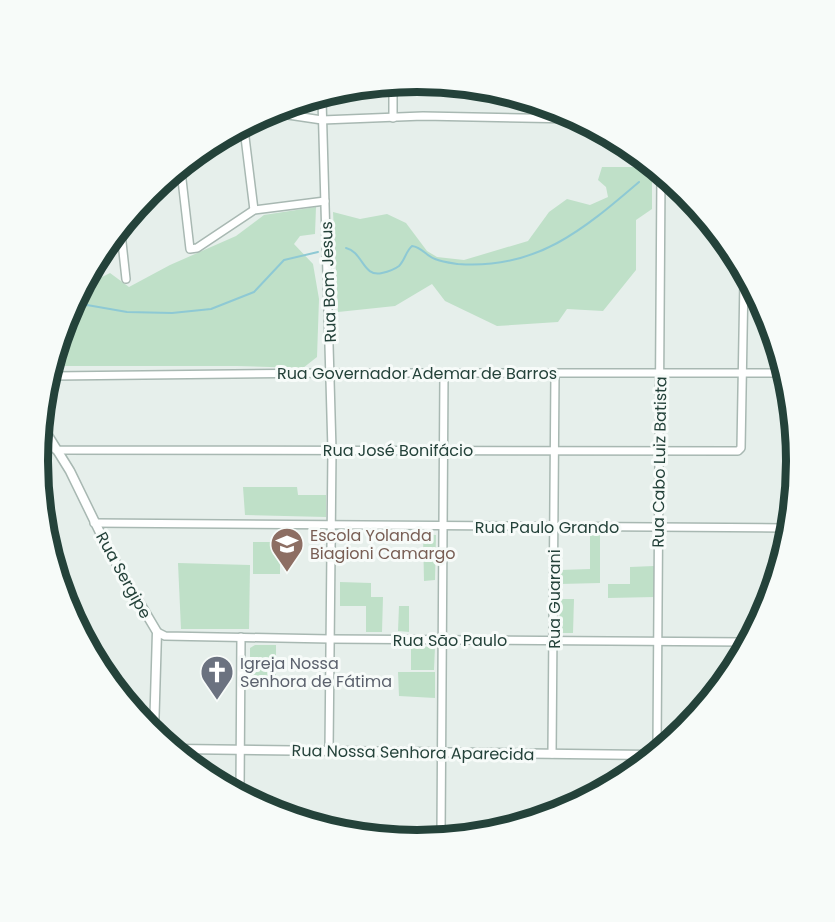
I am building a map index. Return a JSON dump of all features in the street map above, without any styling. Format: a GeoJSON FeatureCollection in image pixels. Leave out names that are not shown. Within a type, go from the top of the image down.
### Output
{"type":"FeatureCollection","features":[{"type":"Feature","properties":{"kind":"street"},"geometry":{"type":"LineString","coordinates":[[393,92],[393,118]]}},
{"type":"Feature","properties":{"kind":"street","name":"Rua Bom Jesus"},"geometry":{"type":"LineString","coordinates":[[322,104],[332,450],[329,751]]}},
{"type":"Feature","properties":{"kind":"street"},"geometry":{"type":"LineString","coordinates":[[289,115],[322,120],[423,116],[555,119]]}},
{"type":"Feature","properties":{"kind":"street"},"geometry":{"type":"LineString","coordinates":[[245,135],[254,210]]}},
{"type":"Feature","properties":{"kind":"street"},"geometry":{"type":"LineString","coordinates":[[182,177],[190,249],[197,248],[254,210],[326,201]]}},
{"type":"Feature","properties":{"kind":"street","name":"Rua Cabo Luiz Batista"},"geometry":{"type":"LineString","coordinates":[[657,742],[661,183]]}},
{"type":"Feature","properties":{"kind":"street"},"geometry":{"type":"LineString","coordinates":[[122,238],[126,279]]}},
{"type":"Feature","properties":{"kind":"street"},"geometry":{"type":"LineString","coordinates":[[742,373],[744,288]]}},
{"type":"Feature","properties":{"kind":"street","name":"Rua Governador Ademar de Barros"},"geometry":{"type":"LineString","coordinates":[[58,376],[331,373],[776,373]]}},
{"type":"Feature","properties":{"kind":"street"},"geometry":{"type":"LineString","coordinates":[[441,830],[444,373]]}},
{"type":"Feature","properties":{"kind":"street","name":"Rua Guarani"},"geometry":{"type":"LineString","coordinates":[[552,754],[555,373]]}},
{"type":"Feature","properties":{"kind":"street","name":"Rua José Bonifácio"},"geometry":{"type":"LineString","coordinates":[[56,450],[740,450],[742,373]]}},
{"type":"Feature","properties":{"kind":"street","name":"Rua Sergipe"},"geometry":{"type":"LineString","coordinates":[[49,438],[70,471],[94,523],[157,632],[154,720]]}},
{"type":"Feature","properties":{"kind":"street"},"geometry":{"type":"LineString","coordinates":[[49,444],[56,450]]}},
{"type":"Feature","properties":{"kind":"street","name":"Rua Paulo Grando"},"geometry":{"type":"LineString","coordinates":[[94,523],[781,528]]}},
{"type":"Feature","properties":{"kind":"street","name":"Rua São Paulo"},"geometry":{"type":"LineString","coordinates":[[157,632],[165,636],[330,639],[739,642]]}},
{"type":"Feature","properties":{"kind":"street"},"geometry":{"type":"LineString","coordinates":[[240,785],[241,637]]}},
{"type":"Feature","properties":{"kind":"street","name":"Rua Nossa Senhora Aparecida"},"geometry":{"type":"LineString","coordinates":[[187,749],[641,755]]}},
{"type":"Feature","properties":{"kind":"green space"},"geometry":{"type":"Polygon","coordinates":[[[602,167],[641,167],[652,176],[652,209],[636,220],[636,270],[603,311],[567,309],[558,322],[497,326],[445,301],[432,284],[395,306],[338,312],[333,212],[360,219],[387,214],[406,223],[427,251],[437,257],[464,260],[528,241],[549,212],[567,199],[590,205],[608,197],[606,187],[598,180],[602,167]]]}},
{"type":"Feature","properties":{"kind":"green space"},"geometry":{"type":"Polygon","coordinates":[[[316,207],[315,234],[300,236],[294,244],[313,264],[319,299],[317,357],[303,368],[61,366],[76,320],[96,280],[110,273],[129,287],[170,265],[236,236],[264,215],[316,207]]]}},
{"type":"Feature","properties":{"kind":"green space"},"geometry":{"type":"Polygon","coordinates":[[[243,487],[297,487],[298,495],[326,495],[326,517],[245,515],[243,487]]]}},
{"type":"Feature","properties":{"kind":"green space"},"geometry":{"type":"Polygon","coordinates":[[[590,532],[600,532],[600,583],[560,584],[560,570],[590,569],[590,532]]]}},
{"type":"Feature","properties":{"kind":"green space"},"geometry":{"type":"Polygon","coordinates":[[[423,534],[436,535],[435,580],[424,581],[423,534]]]}},
{"type":"Feature","properties":{"kind":"green space"},"geometry":{"type":"Polygon","coordinates":[[[253,542],[280,542],[280,574],[253,574],[253,542]]]}},
{"type":"Feature","properties":{"kind":"green space"},"geometry":{"type":"Polygon","coordinates":[[[178,563],[250,565],[249,629],[181,629],[178,563]]]}},
{"type":"Feature","properties":{"kind":"green space"},"geometry":{"type":"Polygon","coordinates":[[[654,566],[655,597],[608,598],[608,584],[630,584],[630,567],[654,566]]]}},
{"type":"Feature","properties":{"kind":"green space"},"geometry":{"type":"Polygon","coordinates":[[[340,582],[371,583],[371,597],[383,597],[382,632],[366,632],[366,606],[340,606],[340,582]]]}},
{"type":"Feature","properties":{"kind":"green space"},"geometry":{"type":"Polygon","coordinates":[[[560,599],[574,599],[573,633],[559,633],[560,599]]]}},
{"type":"Feature","properties":{"kind":"green space"},"geometry":{"type":"Polygon","coordinates":[[[399,606],[409,606],[409,632],[398,631],[399,606]]]}},
{"type":"Feature","properties":{"kind":"green space"},"geometry":{"type":"Polygon","coordinates":[[[255,645],[276,645],[276,676],[250,676],[250,648],[255,645]]]}},
{"type":"Feature","properties":{"kind":"green space"},"geometry":{"type":"Polygon","coordinates":[[[411,646],[435,647],[434,670],[411,670],[411,646]]]}},
{"type":"Feature","properties":{"kind":"green space"},"geometry":{"type":"Polygon","coordinates":[[[398,672],[435,672],[435,698],[399,696],[398,672]]]}},
{"type":"Feature","properties":{"kind":"waterway"},"geometry":{"type":"LineString","coordinates":[[346,248],[352,250],[367,268],[376,274],[399,266],[412,246],[435,259],[458,264],[486,264],[511,260],[535,253],[578,231],[639,182]]}},
{"type":"Feature","properties":{"kind":"waterway"},"geometry":{"type":"LineString","coordinates":[[83,305],[127,312],[172,313],[211,309],[254,292],[284,260],[318,252]]}},
{"type":"Feature","properties":{"kind":"place","name":"Escola Yolanda Biagioni Camargo"},"geometry":{"type":"Point","coordinates":[287,573]}},
{"type":"Feature","properties":{"kind":"place","name":"Igreja Nossa Senhora de Fátima"},"geometry":{"type":"Point","coordinates":[217,701]}}]}
